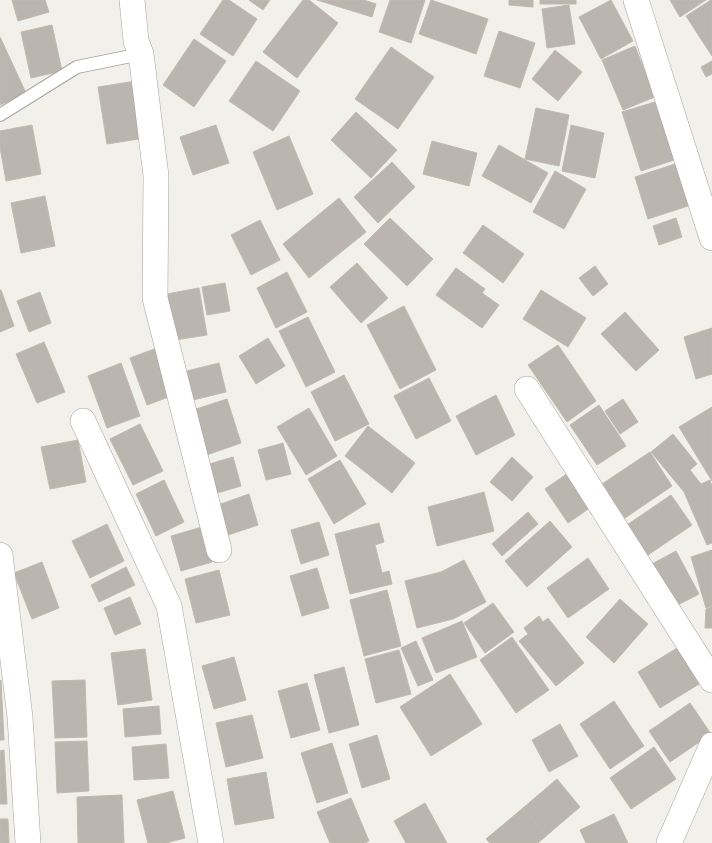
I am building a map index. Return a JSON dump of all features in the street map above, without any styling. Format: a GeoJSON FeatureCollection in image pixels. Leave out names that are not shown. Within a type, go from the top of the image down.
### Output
{"type":"FeatureCollection","features":[{"type":"Feature","properties":{"kind":"street"},"geometry":{"type":"LineString","coordinates":[[132,0],[136,41],[140,54],[156,176],[155,298],[219,550]]}},
{"type":"Feature","properties":{"kind":"street"},"geometry":{"type":"LineString","coordinates":[[636,0],[712,238]]}},
{"type":"Feature","properties":{"kind":"street"},"geometry":{"type":"LineString","coordinates":[[527,389],[712,680]]}},
{"type":"Feature","properties":{"kind":"street"},"geometry":{"type":"LineString","coordinates":[[83,421],[169,606],[211,843]]}},
{"type":"Feature","properties":{"kind":"street"},"geometry":{"type":"LineString","coordinates":[[0,555],[20,717],[28,843]]}},
{"type":"Feature","properties":{"kind":"street"},"geometry":{"type":"LineString","coordinates":[[669,843],[712,745]]}},
{"type":"Feature","properties":{"kind":"lane"},"geometry":{"type":"LineString","coordinates":[[0,115],[77,67],[140,54]]}},
{"type":"Feature","properties":{"kind":"building"},"geometry":{"type":"Polygon","coordinates":[[[12,0],[45,0],[49,12],[18,21],[12,0]]]}},
{"type":"Feature","properties":{"kind":"building"},"geometry":{"type":"Polygon","coordinates":[[[223,0],[229,0],[257,19],[233,56],[200,34],[223,0]]]}},
{"type":"Feature","properties":{"kind":"building"},"geometry":{"type":"Polygon","coordinates":[[[249,0],[270,0],[263,10],[249,0]]]}},
{"type":"Feature","properties":{"kind":"building"},"geometry":{"type":"Polygon","coordinates":[[[303,0],[309,0],[338,23],[297,78],[263,52],[303,0]]]}},
{"type":"Feature","properties":{"kind":"building"},"geometry":{"type":"Polygon","coordinates":[[[317,0],[364,0],[376,4],[372,17],[317,0]]]}},
{"type":"Feature","properties":{"kind":"building"},"geometry":{"type":"Polygon","coordinates":[[[390,0],[425,0],[411,43],[379,32],[390,0]]]}},
{"type":"Feature","properties":{"kind":"building"},"geometry":{"type":"Polygon","coordinates":[[[431,0],[488,19],[476,54],[419,34],[431,0]]]}},
{"type":"Feature","properties":{"kind":"building"},"geometry":{"type":"Polygon","coordinates":[[[509,0],[533,0],[533,7],[509,5],[509,0]]]}},
{"type":"Feature","properties":{"kind":"building"},"geometry":{"type":"Polygon","coordinates":[[[540,0],[576,0],[576,4],[540,4],[540,0]]]}},
{"type":"Feature","properties":{"kind":"building"},"geometry":{"type":"Polygon","coordinates":[[[611,0],[633,41],[601,59],[579,17],[611,0]]]}},
{"type":"Feature","properties":{"kind":"building"},"geometry":{"type":"Polygon","coordinates":[[[670,0],[706,0],[680,17],[670,0]]]}},
{"type":"Feature","properties":{"kind":"building"},"geometry":{"type":"Polygon","coordinates":[[[712,0],[712,56],[686,16],[712,0]]]}},
{"type":"Feature","properties":{"kind":"building"},"geometry":{"type":"Polygon","coordinates":[[[569,5],[575,44],[547,48],[542,9],[569,5]]]}},
{"type":"Feature","properties":{"kind":"building"},"geometry":{"type":"Polygon","coordinates":[[[52,25],[62,71],[31,78],[21,32],[52,25]]]}},
{"type":"Feature","properties":{"kind":"building"},"geometry":{"type":"Polygon","coordinates":[[[499,31],[535,43],[520,88],[484,76],[499,31]]]}},
{"type":"Feature","properties":{"kind":"building"},"geometry":{"type":"Polygon","coordinates":[[[0,37],[26,93],[0,105],[0,37]]]}},
{"type":"Feature","properties":{"kind":"building"},"geometry":{"type":"Polygon","coordinates":[[[194,39],[226,61],[194,107],[163,85],[194,39]]]}},
{"type":"Feature","properties":{"kind":"building"},"geometry":{"type":"Polygon","coordinates":[[[635,46],[655,97],[623,110],[602,60],[635,46]]]}},
{"type":"Feature","properties":{"kind":"building"},"geometry":{"type":"Polygon","coordinates":[[[391,47],[434,77],[398,129],[355,99],[391,47]]]}},
{"type":"Feature","properties":{"kind":"building"},"geometry":{"type":"Polygon","coordinates":[[[555,50],[582,72],[558,101],[532,79],[555,50]]]}},
{"type":"Feature","properties":{"kind":"building"},"geometry":{"type":"Polygon","coordinates":[[[256,61],[300,91],[273,131],[229,101],[256,61]]]}},
{"type":"Feature","properties":{"kind":"building"},"geometry":{"type":"Polygon","coordinates":[[[712,61],[712,74],[706,77],[701,67],[712,61]]]}},
{"type":"Feature","properties":{"kind":"building"},"geometry":{"type":"Polygon","coordinates":[[[136,81],[145,138],[107,144],[98,87],[136,81]]]}},
{"type":"Feature","properties":{"kind":"building"},"geometry":{"type":"Polygon","coordinates":[[[658,101],[677,159],[641,171],[622,112],[658,101]]]}},
{"type":"Feature","properties":{"kind":"building"},"geometry":{"type":"Polygon","coordinates":[[[536,108],[569,115],[559,166],[525,159],[536,108]]]}},
{"type":"Feature","properties":{"kind":"building"},"geometry":{"type":"Polygon","coordinates":[[[356,112],[397,150],[371,178],[331,140],[356,112]]]}},
{"type":"Feature","properties":{"kind":"building"},"geometry":{"type":"Polygon","coordinates":[[[32,125],[41,174],[6,181],[0,147],[0,131],[32,125]]]}},
{"type":"Feature","properties":{"kind":"building"},"geometry":{"type":"Polygon","coordinates":[[[216,125],[229,163],[193,175],[180,137],[216,125]]]}},
{"type":"Feature","properties":{"kind":"building"},"geometry":{"type":"Polygon","coordinates":[[[571,125],[604,133],[595,178],[562,171],[571,125]]]}},
{"type":"Feature","properties":{"kind":"building"},"geometry":{"type":"Polygon","coordinates":[[[289,136],[313,194],[277,210],[253,152],[289,136]]]}},
{"type":"Feature","properties":{"kind":"building"},"geometry":{"type":"Polygon","coordinates":[[[432,141],[477,153],[469,186],[423,174],[432,141]]]}},
{"type":"Feature","properties":{"kind":"building"},"geometry":{"type":"Polygon","coordinates":[[[499,145],[548,173],[531,203],[482,176],[499,145]]]}},
{"type":"Feature","properties":{"kind":"building"},"geometry":{"type":"Polygon","coordinates":[[[392,162],[415,187],[378,223],[354,197],[392,162]]]}},
{"type":"Feature","properties":{"kind":"building"},"geometry":{"type":"Polygon","coordinates":[[[675,164],[688,206],[648,219],[635,177],[675,164]]]}},
{"type":"Feature","properties":{"kind":"building"},"geometry":{"type":"Polygon","coordinates":[[[555,171],[586,189],[564,229],[533,212],[555,171]]]}},
{"type":"Feature","properties":{"kind":"building"},"geometry":{"type":"Polygon","coordinates":[[[45,196],[55,246],[21,253],[11,203],[45,196]]]}},
{"type":"Feature","properties":{"kind":"building"},"geometry":{"type":"Polygon","coordinates":[[[339,198],[366,232],[309,278],[283,244],[339,198]]]}},
{"type":"Feature","properties":{"kind":"building"},"geometry":{"type":"Polygon","coordinates":[[[390,218],[433,259],[407,286],[364,244],[390,218]]]}},
{"type":"Feature","properties":{"kind":"building"},"geometry":{"type":"Polygon","coordinates":[[[676,218],[682,237],[659,245],[653,226],[676,218]]]}},
{"type":"Feature","properties":{"kind":"building"},"geometry":{"type":"Polygon","coordinates":[[[260,220],[280,260],[251,275],[231,235],[260,220]]]}},
{"type":"Feature","properties":{"kind":"building"},"geometry":{"type":"Polygon","coordinates":[[[483,225],[524,254],[503,283],[463,253],[483,225]]]}},
{"type":"Feature","properties":{"kind":"building"},"geometry":{"type":"Polygon","coordinates":[[[357,263],[388,298],[361,323],[330,287],[357,263]]]}},
{"type":"Feature","properties":{"kind":"building"},"geometry":{"type":"Polygon","coordinates":[[[595,266],[608,284],[593,296],[579,278],[595,266]]]}},
{"type":"Feature","properties":{"kind":"building"},"geometry":{"type":"Polygon","coordinates":[[[456,268],[485,289],[482,293],[499,305],[482,328],[436,295],[456,268]]]}},
{"type":"Feature","properties":{"kind":"building"},"geometry":{"type":"Polygon","coordinates":[[[287,272],[307,312],[276,328],[257,288],[287,272]]]}},
{"type":"Feature","properties":{"kind":"building"},"geometry":{"type":"Polygon","coordinates":[[[225,283],[230,311],[207,315],[202,287],[225,283]]]}},
{"type":"Feature","properties":{"kind":"building"},"geometry":{"type":"Polygon","coordinates":[[[199,288],[207,335],[175,340],[167,294],[199,288]]]}},
{"type":"Feature","properties":{"kind":"building"},"geometry":{"type":"Polygon","coordinates":[[[0,290],[14,326],[0,332],[0,290]]]}},
{"type":"Feature","properties":{"kind":"building"},"geometry":{"type":"Polygon","coordinates":[[[541,290],[586,318],[568,347],[523,319],[541,290]]]}},
{"type":"Feature","properties":{"kind":"building"},"geometry":{"type":"Polygon","coordinates":[[[40,292],[51,323],[29,332],[17,301],[40,292]]]}},
{"type":"Feature","properties":{"kind":"building"},"geometry":{"type":"Polygon","coordinates":[[[404,306],[436,370],[400,389],[367,325],[404,306]]]}},
{"type":"Feature","properties":{"kind":"building"},"geometry":{"type":"Polygon","coordinates":[[[625,312],[659,350],[636,371],[601,334],[625,312]]]}},
{"type":"Feature","properties":{"kind":"building"},"geometry":{"type":"Polygon","coordinates":[[[308,317],[335,372],[306,387],[279,331],[308,317]]]}},
{"type":"Feature","properties":{"kind":"building"},"geometry":{"type":"Polygon","coordinates":[[[712,328],[712,374],[696,379],[684,337],[712,328]]]}},
{"type":"Feature","properties":{"kind":"building"},"geometry":{"type":"Polygon","coordinates":[[[268,338],[285,366],[256,384],[239,356],[268,338]]]}},
{"type":"Feature","properties":{"kind":"building"},"geometry":{"type":"Polygon","coordinates":[[[44,342],[65,392],[37,403],[16,354],[44,342]]]}},
{"type":"Feature","properties":{"kind":"building"},"geometry":{"type":"Polygon","coordinates":[[[558,345],[596,401],[567,422],[528,365],[558,345]]]}},
{"type":"Feature","properties":{"kind":"building"},"geometry":{"type":"Polygon","coordinates":[[[157,348],[174,395],[147,405],[130,358],[157,348]]]}},
{"type":"Feature","properties":{"kind":"building"},"geometry":{"type":"Polygon","coordinates":[[[121,363],[140,416],[107,428],[88,376],[121,363]]]}},
{"type":"Feature","properties":{"kind":"building"},"geometry":{"type":"Polygon","coordinates":[[[219,363],[226,392],[193,400],[187,371],[219,363]]]}},
{"type":"Feature","properties":{"kind":"building"},"geometry":{"type":"Polygon","coordinates":[[[344,375],[369,424],[335,441],[311,392],[344,375]]]}},
{"type":"Feature","properties":{"kind":"building"},"geometry":{"type":"Polygon","coordinates":[[[429,378],[451,421],[416,439],[394,396],[429,378]]]}},
{"type":"Feature","properties":{"kind":"building"},"geometry":{"type":"Polygon","coordinates":[[[496,395],[515,435],[476,455],[456,416],[496,395]]]}},
{"type":"Feature","properties":{"kind":"building"},"geometry":{"type":"Polygon","coordinates":[[[227,399],[241,443],[204,456],[190,411],[227,399]]]}},
{"type":"Feature","properties":{"kind":"building"},"geometry":{"type":"Polygon","coordinates":[[[623,399],[638,422],[620,434],[605,411],[623,399]]]}},
{"type":"Feature","properties":{"kind":"building"},"geometry":{"type":"Polygon","coordinates":[[[599,405],[626,446],[597,465],[570,425],[599,405]]]}},
{"type":"Feature","properties":{"kind":"building"},"geometry":{"type":"Polygon","coordinates":[[[712,407],[712,481],[679,427],[712,407]]]}},
{"type":"Feature","properties":{"kind":"building"},"geometry":{"type":"Polygon","coordinates":[[[309,408],[337,456],[306,475],[277,427],[309,408]]]}},
{"type":"Feature","properties":{"kind":"building"},"geometry":{"type":"Polygon","coordinates":[[[140,424],[163,471],[133,485],[110,439],[140,424]]]}},
{"type":"Feature","properties":{"kind":"building"},"geometry":{"type":"Polygon","coordinates":[[[368,426],[415,463],[392,493],[345,456],[368,426]]]}},
{"type":"Feature","properties":{"kind":"building"},"geometry":{"type":"Polygon","coordinates":[[[673,434],[697,464],[690,470],[701,484],[710,480],[712,486],[712,543],[707,545],[684,492],[651,452],[673,434]]]}},
{"type":"Feature","properties":{"kind":"building"},"geometry":{"type":"Polygon","coordinates":[[[78,440],[86,482],[50,489],[41,447],[78,440]]]}},
{"type":"Feature","properties":{"kind":"building"},"geometry":{"type":"Polygon","coordinates":[[[283,443],[291,474],[266,480],[258,450],[283,443]]]}},
{"type":"Feature","properties":{"kind":"building"},"geometry":{"type":"Polygon","coordinates":[[[650,452],[672,486],[625,518],[602,484],[650,452]]]}},
{"type":"Feature","properties":{"kind":"building"},"geometry":{"type":"Polygon","coordinates":[[[233,457],[241,486],[214,494],[206,465],[233,457]]]}},
{"type":"Feature","properties":{"kind":"building"},"geometry":{"type":"Polygon","coordinates":[[[512,457],[533,477],[512,501],[490,482],[512,457]]]}},
{"type":"Feature","properties":{"kind":"building"},"geometry":{"type":"Polygon","coordinates":[[[340,460],[366,504],[334,524],[308,479],[340,460]]]}},
{"type":"Feature","properties":{"kind":"building"},"geometry":{"type":"Polygon","coordinates":[[[571,471],[594,505],[568,523],[545,489],[571,471]]]}},
{"type":"Feature","properties":{"kind":"building"},"geometry":{"type":"Polygon","coordinates":[[[164,480],[184,522],[156,536],[136,494],[164,480]]]}},
{"type":"Feature","properties":{"kind":"building"},"geometry":{"type":"Polygon","coordinates":[[[484,492],[494,531],[437,546],[428,507],[484,492]]]}},
{"type":"Feature","properties":{"kind":"building"},"geometry":{"type":"Polygon","coordinates":[[[249,494],[258,525],[228,535],[218,505],[249,494]]]}},
{"type":"Feature","properties":{"kind":"building"},"geometry":{"type":"Polygon","coordinates":[[[671,495],[692,525],[645,557],[624,527],[671,495]]]}},
{"type":"Feature","properties":{"kind":"building"},"geometry":{"type":"Polygon","coordinates":[[[528,512],[538,524],[502,556],[492,544],[528,512]]]}},
{"type":"Feature","properties":{"kind":"building"},"geometry":{"type":"Polygon","coordinates":[[[550,521],[572,547],[527,587],[505,561],[550,521]]]}},
{"type":"Feature","properties":{"kind":"building"},"geometry":{"type":"Polygon","coordinates":[[[319,522],[329,555],[301,564],[291,530],[319,522]]]}},
{"type":"Feature","properties":{"kind":"building"},"geometry":{"type":"Polygon","coordinates":[[[379,523],[384,542],[375,545],[382,573],[389,571],[392,584],[350,594],[335,534],[379,523]]]}},
{"type":"Feature","properties":{"kind":"building"},"geometry":{"type":"Polygon","coordinates":[[[107,524],[124,561],[90,578],[72,541],[107,524]]]}},
{"type":"Feature","properties":{"kind":"building"},"geometry":{"type":"Polygon","coordinates":[[[202,527],[212,562],[181,571],[171,536],[202,527]]]}},
{"type":"Feature","properties":{"kind":"building"},"geometry":{"type":"Polygon","coordinates":[[[712,550],[712,606],[706,608],[691,557],[712,550]]]}},
{"type":"Feature","properties":{"kind":"building"},"geometry":{"type":"Polygon","coordinates":[[[676,551],[699,594],[670,609],[648,566],[676,551]]]}},
{"type":"Feature","properties":{"kind":"building"},"geometry":{"type":"Polygon","coordinates":[[[588,558],[609,589],[568,618],[547,588],[588,558]]]}},
{"type":"Feature","properties":{"kind":"building"},"geometry":{"type":"Polygon","coordinates":[[[464,560],[486,602],[453,619],[417,628],[405,581],[441,572],[464,560]]]}},
{"type":"Feature","properties":{"kind":"building"},"geometry":{"type":"Polygon","coordinates":[[[42,562],[59,608],[32,619],[14,573],[42,562]]]}},
{"type":"Feature","properties":{"kind":"building"},"geometry":{"type":"Polygon","coordinates":[[[126,567],[135,585],[99,602],[91,585],[126,567]]]}},
{"type":"Feature","properties":{"kind":"building"},"geometry":{"type":"Polygon","coordinates":[[[317,568],[329,608],[302,616],[290,576],[317,568]]]}},
{"type":"Feature","properties":{"kind":"building"},"geometry":{"type":"Polygon","coordinates":[[[219,570],[230,615],[196,623],[185,579],[219,570]]]}},
{"type":"Feature","properties":{"kind":"building"},"geometry":{"type":"Polygon","coordinates":[[[387,590],[401,646],[364,656],[350,600],[387,590]]]}},
{"type":"Feature","properties":{"kind":"building"},"geometry":{"type":"Polygon","coordinates":[[[130,597],[141,624],[115,635],[104,608],[130,597]]]}},
{"type":"Feature","properties":{"kind":"building"},"geometry":{"type":"Polygon","coordinates":[[[620,599],[648,624],[614,663],[586,637],[620,599]]]}},
{"type":"Feature","properties":{"kind":"building"},"geometry":{"type":"Polygon","coordinates":[[[493,603],[514,632],[485,653],[464,623],[493,603]]]}},
{"type":"Feature","properties":{"kind":"building"},"geometry":{"type":"Polygon","coordinates":[[[712,607],[712,628],[705,628],[706,609],[712,607]]]}},
{"type":"Feature","properties":{"kind":"building"},"geometry":{"type":"Polygon","coordinates":[[[539,616],[543,622],[548,618],[584,663],[556,686],[519,641],[528,634],[524,628],[539,616]]]}},
{"type":"Feature","properties":{"kind":"building"},"geometry":{"type":"Polygon","coordinates":[[[462,621],[477,657],[436,673],[422,638],[462,621]]]}},
{"type":"Feature","properties":{"kind":"building"},"geometry":{"type":"Polygon","coordinates":[[[512,637],[549,690],[516,713],[480,660],[512,637]]]}},
{"type":"Feature","properties":{"kind":"building"},"geometry":{"type":"Polygon","coordinates":[[[416,641],[433,680],[418,686],[401,648],[416,641]]]}},
{"type":"Feature","properties":{"kind":"building"},"geometry":{"type":"Polygon","coordinates":[[[682,645],[704,681],[660,708],[638,672],[682,645]]]}},
{"type":"Feature","properties":{"kind":"building"},"geometry":{"type":"Polygon","coordinates":[[[145,649],[152,700],[118,705],[111,653],[145,649]]]}},
{"type":"Feature","properties":{"kind":"building"},"geometry":{"type":"Polygon","coordinates":[[[399,650],[411,694],[376,703],[365,659],[399,650]]]}},
{"type":"Feature","properties":{"kind":"building"},"geometry":{"type":"Polygon","coordinates":[[[234,657],[246,700],[214,709],[202,666],[234,657]]]}},
{"type":"Feature","properties":{"kind":"building"},"geometry":{"type":"Polygon","coordinates":[[[344,667],[359,725],[329,733],[314,675],[344,667]]]}},
{"type":"Feature","properties":{"kind":"building"},"geometry":{"type":"Polygon","coordinates":[[[450,674],[482,724],[431,756],[400,707],[450,674]]]}},
{"type":"Feature","properties":{"kind":"building"},"geometry":{"type":"Polygon","coordinates":[[[1,680],[4,740],[0,740],[1,680]]]}},
{"type":"Feature","properties":{"kind":"building"},"geometry":{"type":"Polygon","coordinates":[[[85,680],[87,737],[55,738],[52,681],[85,680]]]}},
{"type":"Feature","properties":{"kind":"building"},"geometry":{"type":"Polygon","coordinates":[[[307,683],[320,730],[291,738],[278,691],[307,683]]]}},
{"type":"Feature","properties":{"kind":"building"},"geometry":{"type":"Polygon","coordinates":[[[614,701],[644,746],[610,769],[580,724],[614,701]]]}},
{"type":"Feature","properties":{"kind":"building"},"geometry":{"type":"Polygon","coordinates":[[[690,703],[711,734],[670,762],[649,731],[690,703]]]}},
{"type":"Feature","properties":{"kind":"building"},"geometry":{"type":"Polygon","coordinates":[[[159,706],[161,734],[125,737],[123,709],[159,706]]]}},
{"type":"Feature","properties":{"kind":"building"},"geometry":{"type":"Polygon","coordinates":[[[252,715],[263,758],[226,767],[216,723],[252,715]]]}},
{"type":"Feature","properties":{"kind":"building"},"geometry":{"type":"Polygon","coordinates":[[[560,724],[578,756],[549,772],[532,740],[560,724]]]}},
{"type":"Feature","properties":{"kind":"building"},"geometry":{"type":"Polygon","coordinates":[[[377,735],[390,779],[362,788],[349,744],[377,735]]]}},
{"type":"Feature","properties":{"kind":"building"},"geometry":{"type":"Polygon","coordinates":[[[87,741],[89,791],[57,793],[55,742],[87,741]]]}},
{"type":"Feature","properties":{"kind":"building"},"geometry":{"type":"Polygon","coordinates":[[[332,743],[348,793],[317,803],[301,753],[332,743]]]}},
{"type":"Feature","properties":{"kind":"building"},"geometry":{"type":"Polygon","coordinates":[[[166,744],[169,778],[134,780],[132,747],[166,744]]]}},
{"type":"Feature","properties":{"kind":"building"},"geometry":{"type":"Polygon","coordinates":[[[654,747],[676,779],[631,809],[610,778],[654,747]]]}},
{"type":"Feature","properties":{"kind":"building"},"geometry":{"type":"Polygon","coordinates":[[[4,750],[7,804],[0,804],[0,751],[4,750]]]}},
{"type":"Feature","properties":{"kind":"building"},"geometry":{"type":"Polygon","coordinates":[[[266,772],[274,818],[235,825],[227,779],[266,772]]]}},
{"type":"Feature","properties":{"kind":"building"},"geometry":{"type":"Polygon","coordinates":[[[557,779],[580,807],[546,836],[523,808],[557,779]]]}},
{"type":"Feature","properties":{"kind":"building"},"geometry":{"type":"Polygon","coordinates":[[[173,791],[185,838],[166,843],[148,843],[137,800],[173,791]]]}},
{"type":"Feature","properties":{"kind":"building"},"geometry":{"type":"Polygon","coordinates":[[[122,795],[124,843],[78,843],[77,797],[122,795]]]}},
{"type":"Feature","properties":{"kind":"building"},"geometry":{"type":"Polygon","coordinates":[[[351,798],[369,841],[365,843],[330,843],[317,812],[351,798]]]}},
{"type":"Feature","properties":{"kind":"building"},"geometry":{"type":"Polygon","coordinates":[[[425,803],[447,843],[406,843],[394,821],[425,803]]]}},
{"type":"Feature","properties":{"kind":"building"},"geometry":{"type":"Polygon","coordinates":[[[523,808],[546,836],[538,843],[490,843],[486,839],[523,808]]]}},
{"type":"Feature","properties":{"kind":"building"},"geometry":{"type":"Polygon","coordinates":[[[614,814],[628,843],[586,843],[580,830],[614,814]]]}},
{"type":"Feature","properties":{"kind":"building"},"geometry":{"type":"Polygon","coordinates":[[[0,819],[8,819],[9,843],[0,843],[0,819]]]}}]}
